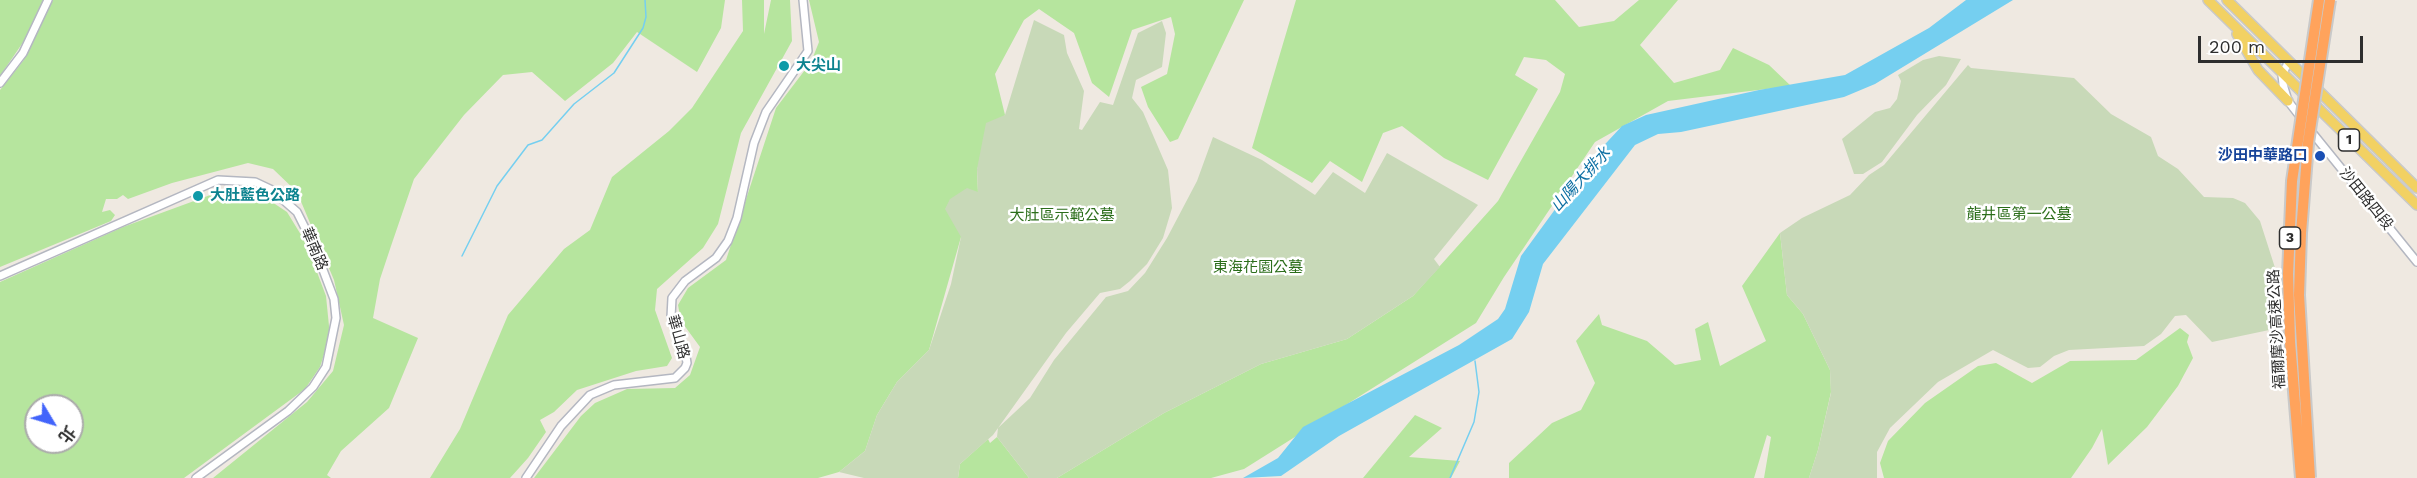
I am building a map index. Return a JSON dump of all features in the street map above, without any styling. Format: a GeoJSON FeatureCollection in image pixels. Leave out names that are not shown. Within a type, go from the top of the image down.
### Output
{"type":"FeatureCollection","features":[{"type":"Feature","properties":{"kind":"highway","name":"福爾摩沙高速公路"},"geometry":{"type":"LineString","coordinates":[[2301,478],[2290,342],[2288,274],[2292,181],[2319,0]]}},
{"type":"Feature","properties":{"kind":"highway","name":"福爾摩沙高速公路"},"geometry":{"type":"LineString","coordinates":[[2310,478],[2300,306],[2301,233],[2308,143],[2330,0]]}},
{"type":"Feature","properties":{"kind":"main road","name":"1"},"geometry":{"type":"LineString","coordinates":[[2208,0],[2417,205]]}},
{"type":"Feature","properties":{"kind":"main road","name":"1"},"geometry":{"type":"LineString","coordinates":[[2227,0],[2288,63],[2417,188]]}},
{"type":"Feature","properties":{"kind":"main road"},"geometry":{"type":"LineString","coordinates":[[2234,27],[2258,70],[2288,101]]}},
{"type":"Feature","properties":{"kind":"street"},"geometry":{"type":"LineString","coordinates":[[0,83],[23,52],[48,0]]}},
{"type":"Feature","properties":{"kind":"street","name":"華山路"},"geometry":{"type":"LineString","coordinates":[[526,478],[561,426],[577,406],[591,395],[614,385],[675,378],[685,368],[687,363],[685,350],[671,317],[672,298],[685,282],[716,258],[728,241],[737,218],[754,143],[766,112],[808,51],[803,0]]}},
{"type":"Feature","properties":{"kind":"street"},"geometry":{"type":"LineString","coordinates":[[2282,75],[2288,63]]}},
{"type":"Feature","properties":{"kind":"street","name":"沙田路四段"},"geometry":{"type":"LineString","coordinates":[[2282,75],[2288,101],[2417,262]]}},
{"type":"Feature","properties":{"kind":"street","name":"華南路"},"geometry":{"type":"LineString","coordinates":[[0,276],[218,180],[243,180],[272,190],[297,212],[314,246],[334,299],[336,318],[331,354],[326,367],[313,387],[288,411],[196,478]]}},
{"type":"Feature","properties":{"kind":"green space"},"geometry":{"type":"Polygon","coordinates":[[[0,0],[45,0],[28,35],[0,76],[0,0]]]}},
{"type":"Feature","properties":{"kind":"green space"},"geometry":{"type":"Polygon","coordinates":[[[53,0],[725,0],[721,28],[697,72],[637,32],[613,63],[565,101],[532,72],[503,75],[464,115],[414,179],[391,246],[380,279],[373,318],[418,338],[389,408],[341,451],[327,475],[331,478],[213,478],[307,402],[333,371],[344,325],[334,280],[297,192],[273,169],[248,163],[172,183],[128,199],[123,195],[117,199],[106,199],[102,212],[110,210],[115,215],[111,221],[0,267],[0,90],[23,61],[53,0]]]}},
{"type":"Feature","properties":{"kind":"green space"},"geometry":{"type":"Polygon","coordinates":[[[742,0],[764,0],[764,34],[771,0],[790,0],[792,41],[741,133],[718,224],[703,248],[657,289],[655,310],[672,358],[667,366],[636,371],[577,390],[554,412],[540,420],[546,432],[528,458],[510,478],[430,478],[460,429],[508,315],[564,249],[590,230],[612,177],[669,131],[692,108],[743,31],[742,0]]]}},
{"type":"Feature","properties":{"kind":"green space"},"geometry":{"type":"Polygon","coordinates":[[[809,0],[1244,0],[1178,139],[1170,142],[1148,107],[1141,87],[1167,74],[1175,34],[1171,17],[1132,30],[1109,97],[1092,83],[1074,33],[1039,9],[1024,20],[995,74],[1005,115],[977,169],[978,193],[961,237],[929,350],[897,382],[877,415],[865,451],[839,472],[818,478],[534,478],[581,416],[595,403],[627,389],[675,388],[690,375],[700,347],[681,321],[678,305],[688,288],[726,260],[776,108],[811,62],[819,42],[809,0]]]}},
{"type":"Feature","properties":{"kind":"green space"},"geometry":{"type":"Polygon","coordinates":[[[1296,0],[1555,0],[1579,27],[1614,21],[1639,0],[1678,0],[1640,45],[1674,83],[1720,70],[1733,48],[1769,65],[1791,86],[1668,101],[1595,142],[1504,277],[1476,323],[1244,469],[1211,478],[1057,478],[1164,413],[1261,364],[1347,339],[1413,296],[1498,201],[1560,92],[1565,74],[1546,60],[1524,57],[1515,75],[1538,89],[1488,180],[1444,158],[1402,126],[1383,133],[1362,182],[1330,161],[1312,183],[1252,148],[1296,0]]]}},
{"type":"Feature","properties":{"kind":"green space","name":"大肚區示範公墓"},"geometry":{"type":"Polygon","coordinates":[[[1034,20],[1064,35],[1067,53],[1084,91],[1079,129],[1082,130],[1100,102],[1113,105],[1138,33],[1162,21],[1166,33],[1162,67],[1136,80],[1132,98],[1143,112],[1168,170],[1172,208],[1163,238],[1147,264],[1130,281],[1120,289],[1100,293],[1066,333],[993,435],[960,464],[958,478],[864,478],[839,472],[865,451],[877,415],[897,382],[929,350],[951,284],[961,237],[945,209],[950,199],[967,188],[978,192],[977,169],[986,123],[1005,115],[1034,20]]]}},
{"type":"Feature","properties":{"kind":"green space"},"geometry":{"type":"Polygon","coordinates":[[[1939,56],[1961,59],[1946,85],[1917,115],[1882,162],[1863,174],[1854,174],[1842,139],[1875,112],[1890,108],[1897,99],[1901,81],[1898,75],[1923,60],[1939,56]]]}},
{"type":"Feature","properties":{"kind":"green space","name":"龍井區第一公墓"},"geometry":{"type":"Polygon","coordinates":[[[1968,65],[1971,68],[2074,78],[2111,114],[2151,137],[2158,156],[2178,169],[2204,197],[2233,198],[2245,203],[2260,221],[2277,274],[2274,329],[2212,342],[2186,315],[2175,316],[2161,334],[2144,346],[2069,350],[2054,356],[2040,367],[2028,368],[1993,350],[1938,382],[1890,428],[1877,452],[1877,478],[1809,478],[1831,393],[1830,370],[1803,314],[1787,295],[1780,233],[1802,218],[1850,195],[1869,175],[1884,165],[1968,65]]]}},
{"type":"Feature","properties":{"kind":"green space","name":"東海花園公墓"},"geometry":{"type":"Polygon","coordinates":[[[1213,137],[1262,160],[1315,195],[1333,172],[1365,193],[1387,153],[1478,205],[1434,259],[1440,267],[1413,296],[1347,339],[1261,364],[1164,413],[1057,478],[1029,478],[997,437],[998,428],[1030,398],[1054,360],[1106,297],[1128,291],[1145,273],[1167,238],[1197,181],[1213,137]]]}},
{"type":"Feature","properties":{"kind":"green space"},"geometry":{"type":"Polygon","coordinates":[[[224,190],[269,200],[287,212],[306,243],[326,296],[330,336],[320,367],[305,389],[184,478],[0,478],[0,282],[123,227],[224,190]]]}},
{"type":"Feature","properties":{"kind":"green space"},"geometry":{"type":"Polygon","coordinates":[[[1780,233],[1787,295],[1803,314],[1830,370],[1831,392],[1809,478],[1764,478],[1771,437],[1767,435],[1754,478],[1509,478],[1509,463],[1552,423],[1581,410],[1595,383],[1576,341],[1599,314],[1602,325],[1647,341],[1675,365],[1701,360],[1695,329],[1708,322],[1720,366],[1766,341],[1742,286],[1780,233]]]}},
{"type":"Feature","properties":{"kind":"green space"},"geometry":{"type":"Polygon","coordinates":[[[2180,328],[2189,335],[2187,342],[2193,358],[2178,386],[2147,427],[2108,465],[2102,429],[2071,478],[1884,478],[1880,463],[1888,441],[1925,403],[1978,366],[1996,363],[2032,383],[2070,361],[2136,360],[2180,328]]]}},
{"type":"Feature","properties":{"kind":"green space"},"geometry":{"type":"Polygon","coordinates":[[[1415,415],[1442,428],[1409,457],[1460,461],[1451,478],[1363,478],[1415,415]]]}},
{"type":"Feature","properties":{"kind":"green space"},"geometry":{"type":"Polygon","coordinates":[[[997,437],[1029,478],[958,478],[960,464],[988,439],[990,443],[997,437]]]}},
{"type":"Feature","properties":{"kind":"water","name":"山陽大排水"},"geometry":{"type":"Polygon","coordinates":[[[1966,0],[2013,0],[1875,84],[1844,97],[1681,132],[1658,134],[1635,145],[1543,264],[1529,312],[1512,339],[1339,436],[1281,476],[1243,478],[1278,458],[1303,427],[1459,345],[1498,319],[1505,309],[1521,256],[1594,156],[1622,126],[1646,115],[1759,90],[1845,75],[1929,28],[1966,0]]]}},
{"type":"Feature","properties":{"kind":"waterway"},"geometry":{"type":"LineString","coordinates":[[462,256],[497,186],[528,145],[542,140],[574,104],[614,73],[643,28],[646,17],[645,0]]}},
{"type":"Feature","properties":{"kind":"waterway"},"geometry":{"type":"LineString","coordinates":[[1450,478],[1474,422],[1479,392],[1475,361]]}},
{"type":"Feature","properties":{"kind":"place","name":"大尖山"},"geometry":{"type":"Point","coordinates":[784,66]}},
{"type":"Feature","properties":{"kind":"place","name":"沙田中華路口"},"geometry":{"type":"Point","coordinates":[2320,156]}},
{"type":"Feature","properties":{"kind":"place","name":"大肚藍色公路"},"geometry":{"type":"Point","coordinates":[198,196]}}]}
